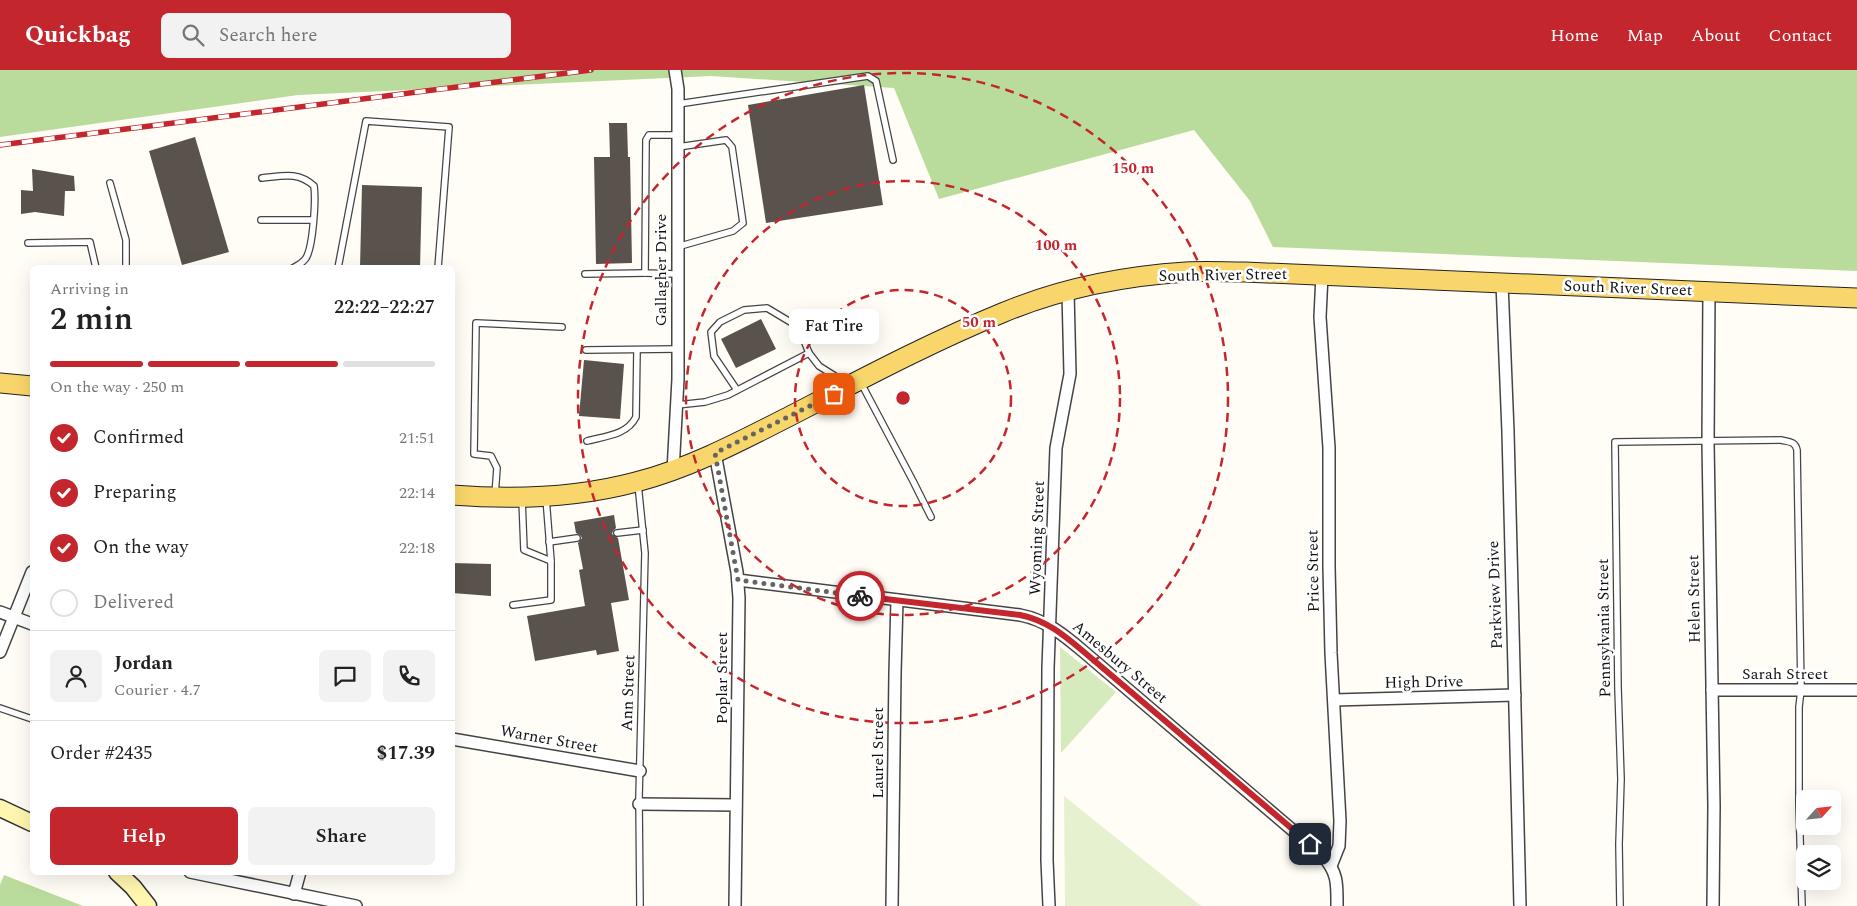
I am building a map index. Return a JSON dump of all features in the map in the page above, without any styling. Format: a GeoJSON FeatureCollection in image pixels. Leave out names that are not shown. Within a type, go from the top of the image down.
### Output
{"type":"FeatureCollection","features":[{"type":"Feature","properties":{"kind":"main road","name":"South River Street"},"geometry":{"type":"LineString","coordinates":[[455,495],[546,496],[614,487],[673,471],[715,453],[954,333],[1002,313],[1068,292],[1146,276],[1187,272],[1322,275],[1857,298]]}},
{"type":"Feature","properties":{"kind":"main road"},"geometry":{"type":"LineString","coordinates":[[0,383],[30,386]]}},
{"type":"Feature","properties":{"kind":"main road"},"geometry":{"type":"LineString","coordinates":[[0,808],[30,822]]}},
{"type":"Feature","properties":{"kind":"main road"},"geometry":{"type":"LineString","coordinates":[[120,875],[133,887],[148,906]]}},
{"type":"Feature","properties":{"kind":"street","name":"Gallagher Drive"},"geometry":{"type":"LineString","coordinates":[[673,471],[678,349],[678,104],[675,70]]}},
{"type":"Feature","properties":{"kind":"street","name":"Price Street"},"geometry":{"type":"LineString","coordinates":[[1322,275],[1320,317],[1329,448],[1328,567],[1340,821],[1339,846],[1331,866]]}},
{"type":"Feature","properties":{"kind":"street","name":"Parkview Drive"},"geometry":{"type":"LineString","coordinates":[[1502,283],[1520,906]]}},
{"type":"Feature","properties":{"kind":"street","name":"Wyoming Street"},"geometry":{"type":"LineString","coordinates":[[1049,906],[1047,860],[1048,668],[1056,448],[1070,374],[1068,292]]}},
{"type":"Feature","properties":{"kind":"street","name":"Helen Street"},"geometry":{"type":"LineString","coordinates":[[1709,292],[1708,442],[1714,906]]}},
{"type":"Feature","properties":{"kind":"street","name":"Poplar Street"},"geometry":{"type":"LineString","coordinates":[[715,453],[738,580],[735,906]]}},
{"type":"Feature","properties":{"kind":"street"},"geometry":{"type":"LineString","coordinates":[[0,652],[30,577]]}},
{"type":"Feature","properties":{"kind":"street","name":"Amesbury Street"},"geometry":{"type":"LineString","coordinates":[[738,580],[1020,615],[1036,619],[1050,626],[1084,652],[1310,844],[1331,866]]}},
{"type":"Feature","properties":{"kind":"street","name":"Laurel Street"},"geometry":{"type":"LineString","coordinates":[[892,906],[894,673],[897,600]]}},
{"type":"Feature","properties":{"kind":"street"},"geometry":{"type":"LineString","coordinates":[[0,612],[30,623]]}},
{"type":"Feature","properties":{"kind":"street","name":"Sarah Street"},"geometry":{"type":"LineString","coordinates":[[1712,690],[1857,690]]}},
{"type":"Feature","properties":{"kind":"street","name":"High Drive"},"geometry":{"type":"LineString","coordinates":[[1334,700],[1515,695]]}},
{"type":"Feature","properties":{"kind":"street","name":"Warner Street"},"geometry":{"type":"LineString","coordinates":[[455,740],[640,771]]}},
{"type":"Feature","properties":{"kind":"street"},"geometry":{"type":"LineString","coordinates":[[639,804],[736,805]]}},
{"type":"Feature","properties":{"kind":"street"},"geometry":{"type":"LineString","coordinates":[[1331,866],[1336,878],[1337,906]]}},
{"type":"Feature","properties":{"kind":"street"},"geometry":{"type":"LineString","coordinates":[[204,875],[356,906]]}},
{"type":"Feature","properties":{"kind":"street"},"geometry":{"type":"LineString","coordinates":[[294,894],[299,875]]}},
{"type":"Feature","properties":{"kind":"lane"},"geometry":{"type":"LineString","coordinates":[[678,104],[868,76],[876,81],[892,160]]}},
{"type":"Feature","properties":{"kind":"lane"},"geometry":{"type":"LineString","coordinates":[[339,265],[366,121],[449,127],[438,265]]}},
{"type":"Feature","properties":{"kind":"lane"},"geometry":{"type":"LineString","coordinates":[[645,273],[646,140],[649,135],[678,141],[726,140],[732,147],[743,223],[733,231],[677,247]]}},
{"type":"Feature","properties":{"kind":"lane"},"geometry":{"type":"LineString","coordinates":[[262,178],[296,176],[306,179],[314,186],[315,195],[310,246],[306,258],[300,265]]}},
{"type":"Feature","properties":{"kind":"lane"},"geometry":{"type":"LineString","coordinates":[[110,183],[126,240],[126,265]]}},
{"type":"Feature","properties":{"kind":"lane"},"geometry":{"type":"LineString","coordinates":[[261,220],[313,220]]}},
{"type":"Feature","properties":{"kind":"lane"},"geometry":{"type":"LineString","coordinates":[[28,243],[90,242],[95,265]]}},
{"type":"Feature","properties":{"kind":"lane"},"geometry":{"type":"LineString","coordinates":[[585,274],[677,274]]}},
{"type":"Feature","properties":{"kind":"lane"},"geometry":{"type":"LineString","coordinates":[[737,390],[714,356],[711,332],[720,322],[744,310],[767,308],[792,322],[818,366],[855,383],[914,481],[931,517]]}},
{"type":"Feature","properties":{"kind":"lane"},"geometry":{"type":"LineString","coordinates":[[495,497],[497,468],[491,456],[474,454],[476,323],[562,327]]}},
{"type":"Feature","properties":{"kind":"lane"},"geometry":{"type":"LineString","coordinates":[[586,350],[678,349]]}},
{"type":"Feature","properties":{"kind":"lane"},"geometry":{"type":"LineString","coordinates":[[588,441],[621,432],[632,424],[636,417],[637,350]]}},
{"type":"Feature","properties":{"kind":"lane"},"geometry":{"type":"LineString","coordinates":[[677,404],[705,402],[728,395],[809,353]]}},
{"type":"Feature","properties":{"kind":"lane"},"geometry":{"type":"LineString","coordinates":[[1708,442],[1781,440],[1792,442],[1796,446],[1801,690],[1799,708],[1799,784],[1802,906]]}},
{"type":"Feature","properties":{"kind":"lane","name":"Pennsylvania Street"},"geometry":{"type":"LineString","coordinates":[[1620,906],[1621,779],[1615,442],[1708,442]]}},
{"type":"Feature","properties":{"kind":"lane","name":"Ann Street"},"geometry":{"type":"LineString","coordinates":[[637,482],[643,530],[644,608],[639,804],[640,906]]}},
{"type":"Feature","properties":{"kind":"lane"},"geometry":{"type":"LineString","coordinates":[[513,605],[552,600],[546,496]]}},
{"type":"Feature","properties":{"kind":"lane"},"geometry":{"type":"LineString","coordinates":[[522,497],[524,550],[551,562]]}},
{"type":"Feature","properties":{"kind":"lane"},"geometry":{"type":"LineString","coordinates":[[617,533],[643,530]]}},
{"type":"Feature","properties":{"kind":"lane"},"geometry":{"type":"LineString","coordinates":[[549,542],[577,538]]}},
{"type":"Feature","properties":{"kind":"lane"},"geometry":{"type":"LineString","coordinates":[[0,708],[30,718]]}},
{"type":"Feature","properties":{"kind":"green space"},"geometry":{"type":"Polygon","coordinates":[[[0,70],[1857,70],[1857,271],[1273,247],[1250,201],[1194,130],[939,199],[894,88],[711,76],[298,95],[0,137],[0,70]]]}},
{"type":"Feature","properties":{"kind":"green space"},"geometry":{"type":"Polygon","coordinates":[[[1060,647],[1116,692],[1061,753],[1060,647]]]}},
{"type":"Feature","properties":{"kind":"green space"},"geometry":{"type":"Polygon","coordinates":[[[1064,796],[1201,906],[1065,906],[1064,796]]]}},
{"type":"Feature","properties":{"kind":"green space"},"geometry":{"type":"Polygon","coordinates":[[[4,875],[83,906],[0,906],[0,885],[4,875]]]}},
{"type":"Feature","properties":{"kind":"building"},"geometry":{"type":"Polygon","coordinates":[[[864,85],[883,205],[766,223],[748,105],[864,85]]]}},
{"type":"Feature","properties":{"kind":"building"},"geometry":{"type":"Polygon","coordinates":[[[609,123],[627,123],[628,157],[630,157],[632,263],[596,264],[594,157],[610,157],[609,123]]]}},
{"type":"Feature","properties":{"kind":"building"},"geometry":{"type":"Polygon","coordinates":[[[195,137],[229,252],[182,265],[149,151],[195,137]]]}},
{"type":"Feature","properties":{"kind":"building"},"geometry":{"type":"Polygon","coordinates":[[[32,169],[74,176],[75,191],[65,191],[64,216],[35,212],[21,214],[21,190],[33,191],[32,169]]]}},
{"type":"Feature","properties":{"kind":"building"},"geometry":{"type":"Polygon","coordinates":[[[362,185],[422,187],[420,265],[360,265],[362,185]]]}},
{"type":"Feature","properties":{"kind":"building"},"geometry":{"type":"Polygon","coordinates":[[[761,319],[776,349],[736,368],[721,339],[761,319]]]}},
{"type":"Feature","properties":{"kind":"building"},"geometry":{"type":"Polygon","coordinates":[[[584,360],[624,364],[620,419],[579,416],[584,360]]]}},
{"type":"Feature","properties":{"kind":"building"},"geometry":{"type":"Polygon","coordinates":[[[614,515],[616,528],[612,534],[618,538],[629,600],[611,603],[619,651],[597,655],[596,650],[535,661],[527,616],[585,606],[579,570],[583,569],[578,543],[582,538],[576,533],[574,522],[614,515]]]}},
{"type":"Feature","properties":{"kind":"building"},"geometry":{"type":"Polygon","coordinates":[[[455,563],[491,564],[491,596],[455,593],[455,563]]]}},
{"type":"Feature","properties":{"kind":"railway"},"geometry":{"type":"LineString","coordinates":[[0,145],[591,70]]}},
{"type":"Feature","properties":{"kind":"way so far"},"geometry":{"type":"LineString","coordinates":[[834,394],[715,453],[738,580],[860,596]]}},
{"type":"Feature","properties":{"kind":"place","name":"Fat Tire"},"geometry":{"type":"Point","coordinates":[834,394]}},
{"type":"Feature","properties":{"kind":"route"},"geometry":{"type":"LineString","coordinates":[[860,596],[1020,615],[1031,617],[1050,626],[1059,631],[1310,844]]}}]}
